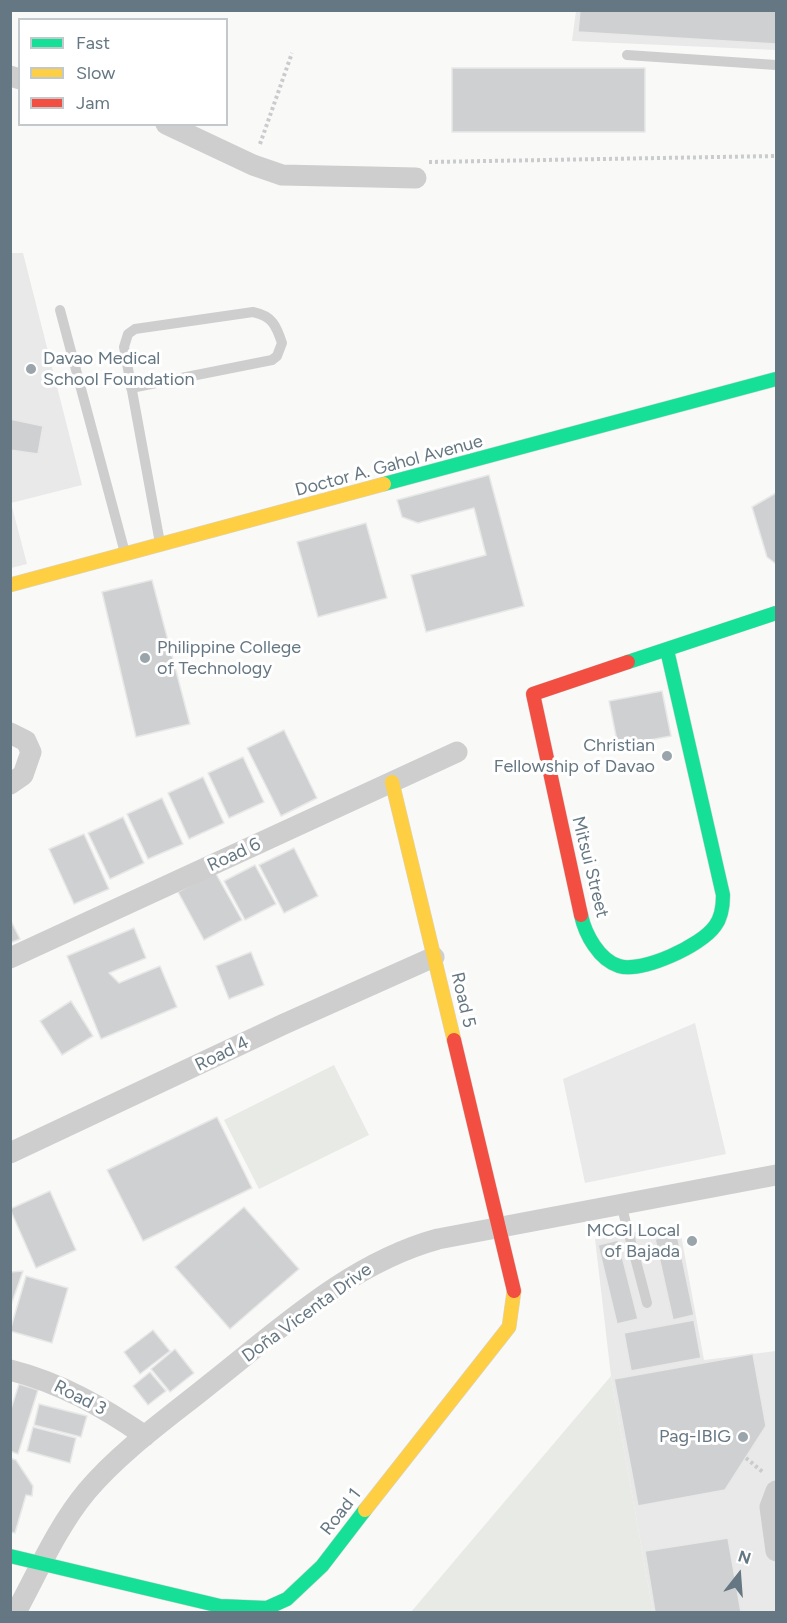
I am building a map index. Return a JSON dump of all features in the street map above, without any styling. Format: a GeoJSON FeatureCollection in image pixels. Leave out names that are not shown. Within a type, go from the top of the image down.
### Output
{"type":"FeatureCollection","features":[{"type":"Feature","properties":{"kind":"street"},"geometry":{"type":"LineString","coordinates":[[171,126],[207,141],[253,165],[282,175],[416,178]]}},
{"type":"Feature","properties":{"kind":"street","name":"Doctor A. Gahol Avenue"},"geometry":{"type":"LineString","coordinates":[[10,585],[125,556],[777,379]]}},
{"type":"Feature","properties":{"kind":"street","name":"Mitsui Street"},"geometry":{"type":"LineString","coordinates":[[667,650],[723,895],[723,905],[714,929],[705,936],[651,964],[634,969],[618,965],[604,957],[591,942],[582,920],[533,694],[777,613]]}},
{"type":"Feature","properties":{"kind":"street"},"geometry":{"type":"LineString","coordinates":[[10,784],[23,775],[31,752],[18,737]]}},
{"type":"Feature","properties":{"kind":"street","name":"Road 6"},"geometry":{"type":"LineString","coordinates":[[10,957],[457,752]]}},
{"type":"Feature","properties":{"kind":"street","name":"Road 5"},"geometry":{"type":"LineString","coordinates":[[392,782],[498,1226]]}},
{"type":"Feature","properties":{"kind":"street","name":"Road 4"},"geometry":{"type":"LineString","coordinates":[[10,1153],[284,1024],[434,957]]}},
{"type":"Feature","properties":{"kind":"street","name":"Doña Vicenta Drive"},"geometry":{"type":"LineString","coordinates":[[16,1612],[63,1526],[86,1493],[112,1464],[282,1328],[371,1264],[406,1247],[498,1226],[777,1175]]}},
{"type":"Feature","properties":{"kind":"street","name":"Road 1"},"geometry":{"type":"LineString","coordinates":[[10,1556],[220,1606],[267,1608],[287,1599],[322,1566],[509,1327],[515,1298],[498,1226]]}},
{"type":"Feature","properties":{"kind":"street","name":"Road 3"},"geometry":{"type":"LineString","coordinates":[[10,1370],[58,1385],[78,1394],[145,1436]]}},
{"type":"Feature","properties":{"kind":"street"},"geometry":{"type":"LineString","coordinates":[[773,1484],[770,1507],[777,1551]]}},
{"type":"Feature","properties":{"kind":"lane"},"geometry":{"type":"LineString","coordinates":[[627,55],[777,65]]}},
{"type":"Feature","properties":{"kind":"lane"},"geometry":{"type":"LineString","coordinates":[[60,310],[125,556]]}},
{"type":"Feature","properties":{"kind":"lane"},"geometry":{"type":"LineString","coordinates":[[131,388],[272,360],[277,356],[282,343],[275,324],[270,317],[253,312],[135,329],[128,334],[124,346],[131,388],[161,546]]}},
{"type":"Feature","properties":{"kind":"lane"},"geometry":{"type":"LineString","coordinates":[[621,1204],[647,1303]]}},
{"type":"Feature","properties":{"kind":"path"},"geometry":{"type":"LineString","coordinates":[[253,165],[292,53]]}},
{"type":"Feature","properties":{"kind":"path"},"geometry":{"type":"LineString","coordinates":[[416,178],[424,165],[433,160],[777,156]]}},
{"type":"Feature","properties":{"kind":"path"},"geometry":{"type":"LineString","coordinates":[[746,1458],[773,1484]]}},
{"type":"Feature","properties":{"kind":"shaded area"},"geometry":{"type":"Polygon","coordinates":[[[576,11],[776,11],[776,50],[572,41],[576,11]]]}},
{"type":"Feature","properties":{"kind":"shaded area","name":"Davao Medical School Foundation"},"geometry":{"type":"Polygon","coordinates":[[[10,253],[23,253],[82,485],[11,503],[27,564],[11,568],[10,253]]]}},
{"type":"Feature","properties":{"kind":"shaded area"},"geometry":{"type":"Polygon","coordinates":[[[695,1023],[726,1154],[585,1183],[563,1079],[695,1023]]]}},
{"type":"Feature","properties":{"kind":"shaded area"},"geometry":{"type":"Polygon","coordinates":[[[334,1065],[369,1135],[259,1189],[224,1120],[334,1065]]]}},
{"type":"Feature","properties":{"kind":"shaded area"},"geometry":{"type":"Polygon","coordinates":[[[679,1224],[704,1360],[776,1351],[776,1612],[653,1612],[611,1376],[595,1239],[679,1224]]]}},
{"type":"Feature","properties":{"kind":"shaded area"},"geometry":{"type":"Polygon","coordinates":[[[611,1376],[653,1612],[411,1612],[611,1376]]]}},
{"type":"Feature","properties":{"kind":"building"},"geometry":{"type":"Polygon","coordinates":[[[580,10],[776,10],[776,44],[578,32],[580,10]]]}},
{"type":"Feature","properties":{"kind":"building"},"geometry":{"type":"Polygon","coordinates":[[[452,68],[645,68],[645,132],[452,132],[452,68]]]}},
{"type":"Feature","properties":{"kind":"building"},"geometry":{"type":"Polygon","coordinates":[[[10,419],[43,426],[38,454],[10,450],[10,419]]]}},
{"type":"Feature","properties":{"kind":"building"},"geometry":{"type":"Polygon","coordinates":[[[489,475],[524,606],[426,632],[411,575],[486,555],[474,508],[418,523],[402,517],[397,500],[489,475]]]}},
{"type":"Feature","properties":{"kind":"building"},"geometry":{"type":"Polygon","coordinates":[[[776,493],[776,564],[767,557],[752,507],[776,493]]]}},
{"type":"Feature","properties":{"kind":"building"},"geometry":{"type":"Polygon","coordinates":[[[366,523],[387,598],[318,617],[297,542],[366,523]]]}},
{"type":"Feature","properties":{"kind":"building","name":"Philippine College of Technology"},"geometry":{"type":"Polygon","coordinates":[[[152,580],[190,724],[136,737],[102,592],[152,580]]]}},
{"type":"Feature","properties":{"kind":"building"},"geometry":{"type":"Polygon","coordinates":[[[662,691],[671,736],[618,746],[609,701],[662,691]]]}},
{"type":"Feature","properties":{"kind":"building"},"geometry":{"type":"Polygon","coordinates":[[[284,730],[317,798],[281,816],[247,748],[284,730]]]}},
{"type":"Feature","properties":{"kind":"building"},"geometry":{"type":"Polygon","coordinates":[[[243,757],[264,802],[229,818],[208,773],[243,757]]]}},
{"type":"Feature","properties":{"kind":"building"},"geometry":{"type":"Polygon","coordinates":[[[203,777],[224,823],[189,839],[168,793],[203,777]]]}},
{"type":"Feature","properties":{"kind":"building"},"geometry":{"type":"Polygon","coordinates":[[[162,798],[183,844],[148,859],[127,814],[162,798]]]}},
{"type":"Feature","properties":{"kind":"building"},"geometry":{"type":"Polygon","coordinates":[[[123,817],[144,863],[110,879],[88,833],[123,817]]]}},
{"type":"Feature","properties":{"kind":"building"},"geometry":{"type":"Polygon","coordinates":[[[84,834],[109,889],[74,904],[49,849],[84,834]]]}},
{"type":"Feature","properties":{"kind":"building"},"geometry":{"type":"Polygon","coordinates":[[[294,848],[318,896],[284,913],[259,865],[294,848]]]}},
{"type":"Feature","properties":{"kind":"building"},"geometry":{"type":"Polygon","coordinates":[[[255,865],[276,904],[245,920],[224,881],[255,865]]]}},
{"type":"Feature","properties":{"kind":"building"},"geometry":{"type":"Polygon","coordinates":[[[215,872],[242,920],[204,940],[178,892],[215,872]]]}},
{"type":"Feature","properties":{"kind":"building"},"geometry":{"type":"Polygon","coordinates":[[[10,919],[20,939],[10,943],[10,919]]]}},
{"type":"Feature","properties":{"kind":"building"},"geometry":{"type":"Polygon","coordinates":[[[134,928],[146,958],[109,973],[119,983],[160,966],[177,1007],[101,1039],[67,956],[134,928]]]}},
{"type":"Feature","properties":{"kind":"building"},"geometry":{"type":"Polygon","coordinates":[[[251,952],[264,985],[229,999],[216,966],[251,952]]]}},
{"type":"Feature","properties":{"kind":"building"},"geometry":{"type":"Polygon","coordinates":[[[71,1001],[93,1036],[62,1055],[40,1021],[71,1001]]]}},
{"type":"Feature","properties":{"kind":"building"},"geometry":{"type":"Polygon","coordinates":[[[217,1117],[252,1188],[143,1241],[107,1170],[217,1117]]]}},
{"type":"Feature","properties":{"kind":"building"},"geometry":{"type":"Polygon","coordinates":[[[50,1191],[76,1250],[36,1268],[10,1209],[50,1191]]]}},
{"type":"Feature","properties":{"kind":"building"},"geometry":{"type":"Polygon","coordinates":[[[244,1207],[299,1269],[230,1329],[175,1267],[244,1207]]]}},
{"type":"Feature","properties":{"kind":"building"},"geometry":{"type":"Polygon","coordinates":[[[677,1234],[694,1315],[673,1320],[655,1239],[677,1234]]]}},
{"type":"Feature","properties":{"kind":"building"},"geometry":{"type":"Polygon","coordinates":[[[618,1240],[638,1319],[617,1324],[598,1245],[618,1240]]]}},
{"type":"Feature","properties":{"kind":"building"},"geometry":{"type":"Polygon","coordinates":[[[23,1271],[10,1308],[10,1272],[23,1271]]]}},
{"type":"Feature","properties":{"kind":"building"},"geometry":{"type":"Polygon","coordinates":[[[26,1276],[68,1288],[52,1343],[10,1331],[26,1276]]]}},
{"type":"Feature","properties":{"kind":"building"},"geometry":{"type":"Polygon","coordinates":[[[694,1320],[701,1358],[631,1371],[624,1333],[694,1320]]]}},
{"type":"Feature","properties":{"kind":"building"},"geometry":{"type":"Polygon","coordinates":[[[153,1330],[170,1351],[140,1374],[124,1352],[153,1330]]]}},
{"type":"Feature","properties":{"kind":"building"},"geometry":{"type":"Polygon","coordinates":[[[175,1349],[194,1373],[170,1392],[151,1369],[175,1349]]]}},
{"type":"Feature","properties":{"kind":"building"},"geometry":{"type":"Polygon","coordinates":[[[753,1354],[766,1426],[725,1490],[638,1506],[614,1379],[753,1354]]]}},
{"type":"Feature","properties":{"kind":"building"},"geometry":{"type":"Polygon","coordinates":[[[150,1372],[166,1391],[148,1405],[133,1386],[150,1372]]]}},
{"type":"Feature","properties":{"kind":"building"},"geometry":{"type":"Polygon","coordinates":[[[19,1384],[38,1390],[18,1454],[10,1451],[10,1412],[19,1384]]]}},
{"type":"Feature","properties":{"kind":"building"},"geometry":{"type":"Polygon","coordinates":[[[39,1404],[87,1416],[81,1437],[34,1425],[39,1404]]]}},
{"type":"Feature","properties":{"kind":"building"},"geometry":{"type":"Polygon","coordinates":[[[33,1427],[76,1438],[70,1463],[27,1451],[33,1427]]]}},
{"type":"Feature","properties":{"kind":"building"},"geometry":{"type":"Polygon","coordinates":[[[10,1458],[16,1460],[33,1486],[32,1496],[26,1495],[15,1533],[10,1532],[10,1458]]]}},
{"type":"Feature","properties":{"kind":"building"},"geometry":{"type":"Polygon","coordinates":[[[728,1538],[741,1612],[655,1612],[645,1551],[728,1538]]]}},
{"type":"Feature","properties":{"kind":"traffic: fast"},"geometry":{"type":"LineString","coordinates":[[384,484],[776,379]]}},
{"type":"Feature","properties":{"kind":"traffic: fast"},"geometry":{"type":"LineString","coordinates":[[628,662],[776,613]]}},
{"type":"Feature","properties":{"kind":"traffic: fast"},"geometry":{"type":"LineString","coordinates":[[581,915],[586,930],[599,952],[612,963],[629,967],[656,962],[685,949],[708,934],[721,915],[723,895],[667,650]]}},
{"type":"Feature","properties":{"kind":"traffic: fast"},"geometry":{"type":"LineString","coordinates":[[10,1556],[220,1606],[267,1608],[287,1599],[322,1566],[365,1510]]}},
{"type":"Feature","properties":{"kind":"traffic: slow"},"geometry":{"type":"LineString","coordinates":[[10,585],[384,484]]}},
{"type":"Feature","properties":{"kind":"traffic: slow"},"geometry":{"type":"LineString","coordinates":[[392,782],[454,1040]]}},
{"type":"Feature","properties":{"kind":"traffic: slow"},"geometry":{"type":"LineString","coordinates":[[365,1510],[509,1327],[514,1291]]}},
{"type":"Feature","properties":{"kind":"traffic: jam"},"geometry":{"type":"LineString","coordinates":[[581,915],[533,694],[628,662]]}},
{"type":"Feature","properties":{"kind":"traffic: jam"},"geometry":{"type":"LineString","coordinates":[[454,1040],[514,1291]]}},
{"type":"Feature","properties":{"kind":"place","name":"Davao Medical School Foundation"},"geometry":{"type":"Point","coordinates":[31,369]}},
{"type":"Feature","properties":{"kind":"place","name":"Philippine College of Technology"},"geometry":{"type":"Point","coordinates":[145,658]}},
{"type":"Feature","properties":{"kind":"place","name":"Christian Fellowship of Davao"},"geometry":{"type":"Point","coordinates":[667,756]}},
{"type":"Feature","properties":{"kind":"place","name":"MCGI Local of Bajada"},"geometry":{"type":"Point","coordinates":[692,1241]}},
{"type":"Feature","properties":{"kind":"place","name":"Pag-IBIG"},"geometry":{"type":"Point","coordinates":[743,1437]}}]}
